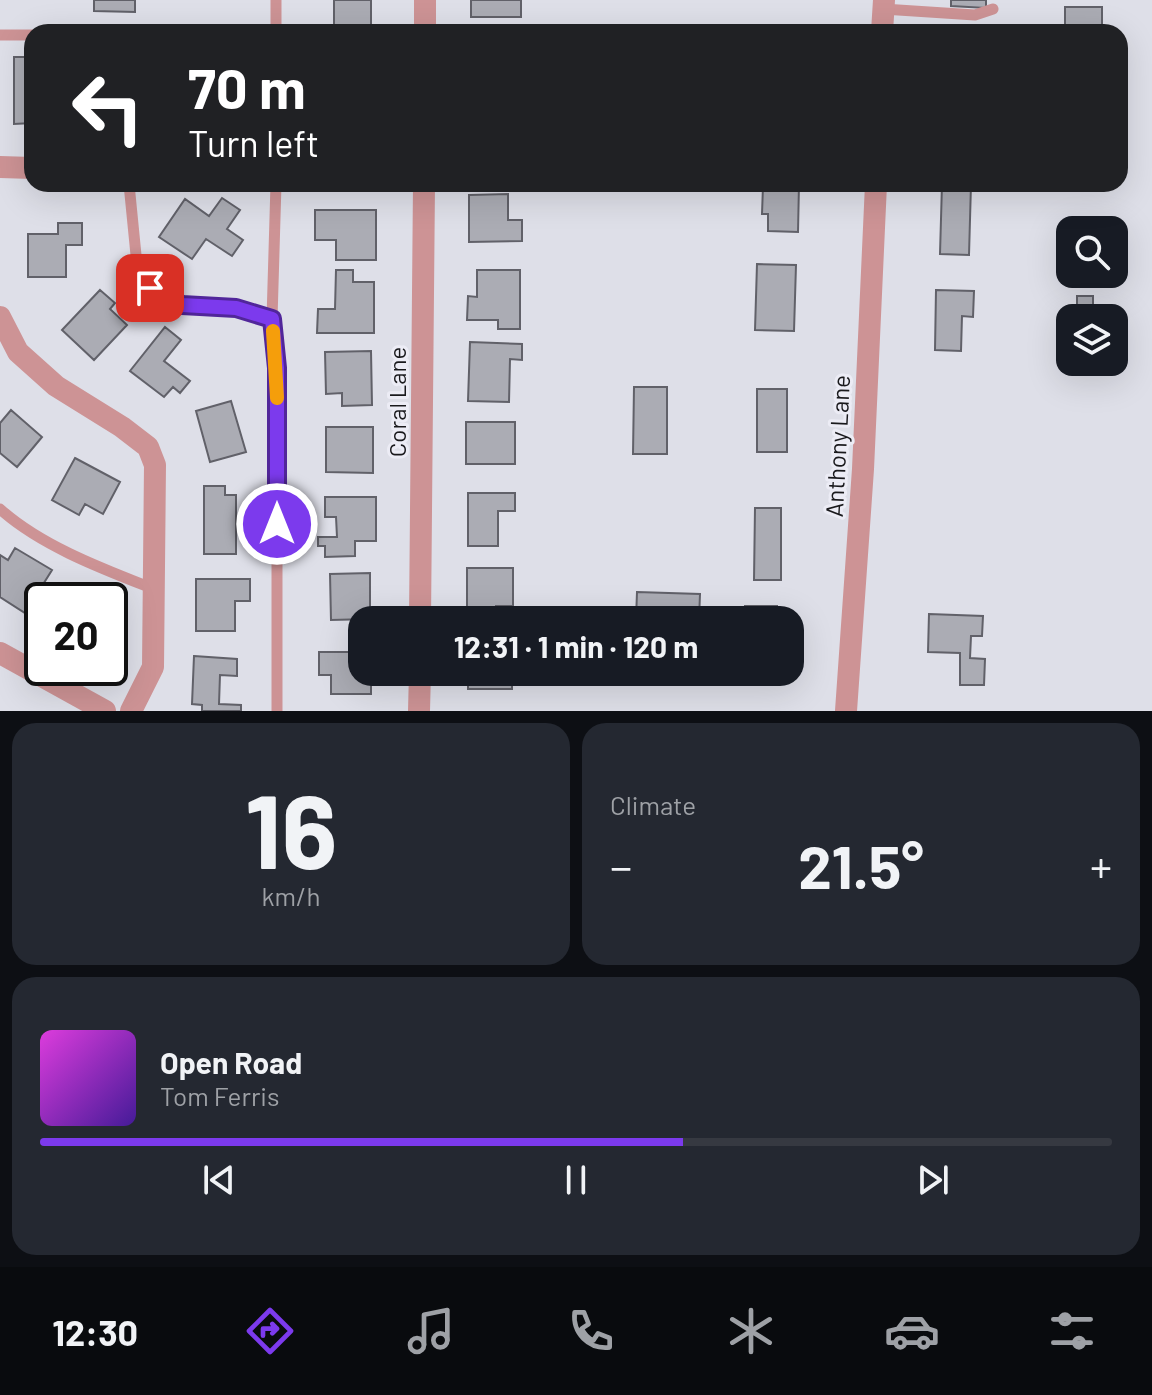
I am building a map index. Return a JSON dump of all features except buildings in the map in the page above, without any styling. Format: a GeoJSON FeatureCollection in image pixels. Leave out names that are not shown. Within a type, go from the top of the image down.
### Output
{"type":"FeatureCollection","features":[{"type":"Feature","properties":{"kind":"street"},"geometry":{"type":"LineString","coordinates":[[425,0],[425,24]]}},
{"type":"Feature","properties":{"kind":"street"},"geometry":{"type":"LineString","coordinates":[[883,24],[884,4]]}},
{"type":"Feature","properties":{"kind":"street"},"geometry":{"type":"LineString","coordinates":[[0,167],[24,168]]}},
{"type":"Feature","properties":{"kind":"street","name":"Coral Lane"},"geometry":{"type":"LineString","coordinates":[[420,606],[424,192]]}},
{"type":"Feature","properties":{"kind":"street","name":"Anthony Lane"},"geometry":{"type":"LineString","coordinates":[[846,711],[863,469],[876,192]]}},
{"type":"Feature","properties":{"kind":"street"},"geometry":{"type":"LineString","coordinates":[[0,317],[18,352],[56,386],[148,447],[155,465],[153,667],[131,711]]}},
{"type":"Feature","properties":{"kind":"street"},"geometry":{"type":"LineString","coordinates":[[0,653],[105,711]]}},
{"type":"Feature","properties":{"kind":"street"},"geometry":{"type":"LineString","coordinates":[[419,711],[420,686]]}},
{"type":"Feature","properties":{"kind":"lane"},"geometry":{"type":"LineString","coordinates":[[276,0],[276,24]]}},
{"type":"Feature","properties":{"kind":"lane"},"geometry":{"type":"LineString","coordinates":[[884,4],[975,15],[993,9]]}},
{"type":"Feature","properties":{"kind":"lane"},"geometry":{"type":"LineString","coordinates":[[0,35],[24,35]]}},
{"type":"Feature","properties":{"kind":"lane"},"geometry":{"type":"LineString","coordinates":[[130,192],[136,255],[150,288],[182,305],[236,308],[272,319]]}},
{"type":"Feature","properties":{"kind":"lane"},"geometry":{"type":"LineString","coordinates":[[276,192],[272,319],[277,368],[277,711]]}},
{"type":"Feature","properties":{"kind":"lane"},"geometry":{"type":"LineString","coordinates":[[0,509],[14,521],[97,567],[155,589]]}},
{"type":"Feature","properties":{"kind":"slow traffic"},"geometry":{"type":"LineString","coordinates":[[273,331],[277,398]]}},
{"type":"Feature","properties":{"kind":"route"},"geometry":{"type":"LineString","coordinates":[[150,288],[182,305],[236,308],[272,319],[277,368],[277,524]]}}]}
